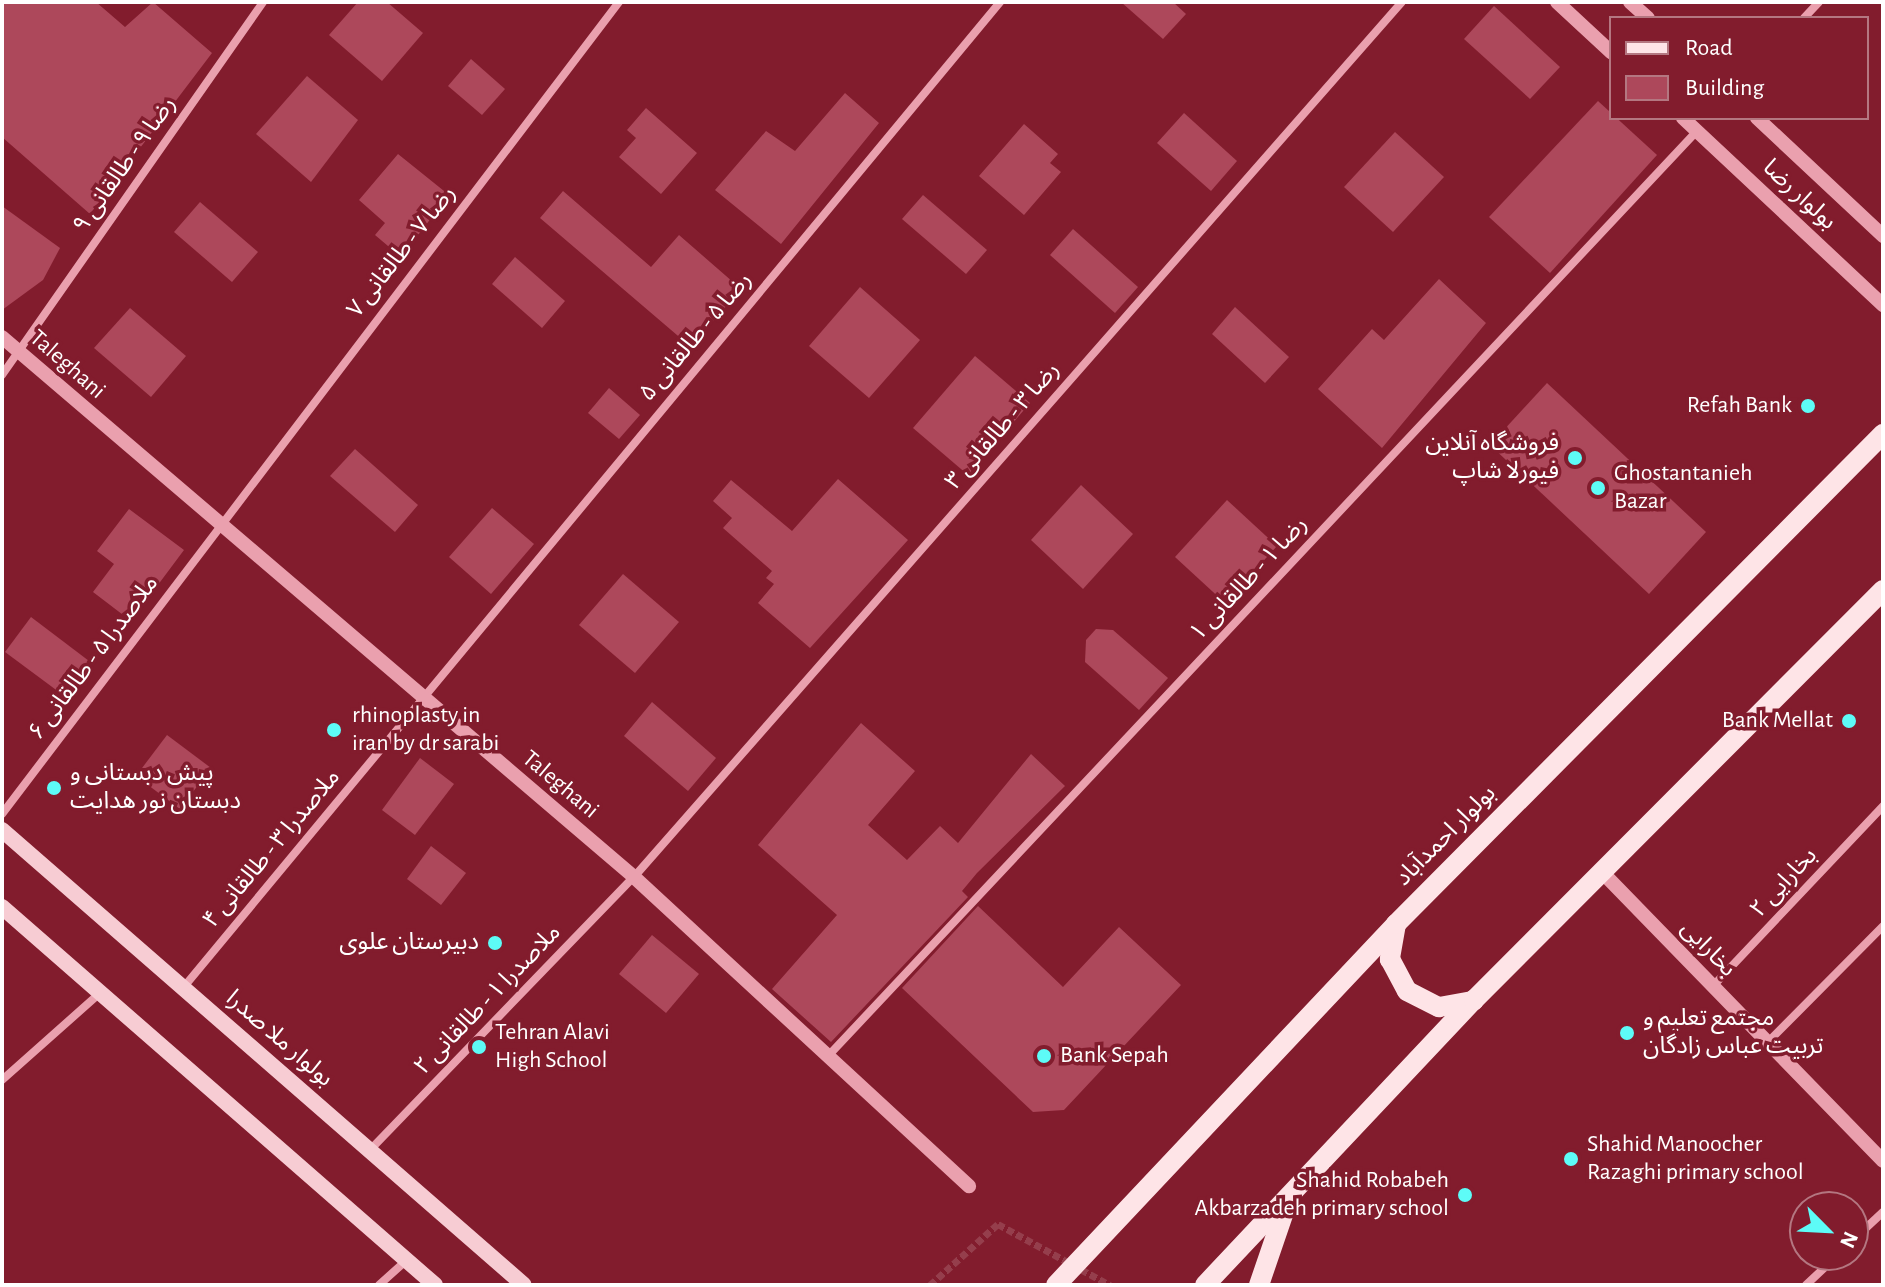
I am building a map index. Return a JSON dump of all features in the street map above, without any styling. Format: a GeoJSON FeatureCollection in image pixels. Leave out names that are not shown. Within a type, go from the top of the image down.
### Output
{"type":"FeatureCollection","features":[{"type":"Feature","properties":{"kind":"main road","name":"بولوار احمدآباد"},"geometry":{"type":"LineString","coordinates":[[1056,1285],[1396,924],[1883,434]]}},
{"type":"Feature","properties":{"kind":"main road"},"geometry":{"type":"LineString","coordinates":[[1205,1285],[1287,1206],[1474,1000],[1883,590]]}},
{"type":"Feature","properties":{"kind":"main road","name":"بولوار ملا صدرا"},"geometry":{"type":"LineString","coordinates":[[2,830],[524,1285]]}},
{"type":"Feature","properties":{"kind":"main road"},"geometry":{"type":"LineString","coordinates":[[2,907],[102,991],[435,1285]]}},
{"type":"Feature","properties":{"kind":"main road"},"geometry":{"type":"LineString","coordinates":[[1396,924],[1390,959],[1407,991],[1439,1007],[1474,1000]]}},
{"type":"Feature","properties":{"kind":"main road"},"geometry":{"type":"LineString","coordinates":[[1259,1285],[1287,1206]]}},
{"type":"Feature","properties":{"kind":"main road"},"geometry":{"type":"LineString","coordinates":[[1040,1285],[1072,1269]]}},
{"type":"Feature","properties":{"kind":"street","name":"رضا ۹ - طالقانی ۹"},"geometry":{"type":"LineString","coordinates":[[2,375],[263,2]]}},
{"type":"Feature","properties":{"kind":"street","name":"رضا ۷ - طالقانی ۷"},"geometry":{"type":"LineString","coordinates":[[217,526],[619,2]]}},
{"type":"Feature","properties":{"kind":"street","name":"رضا ۵ - طالقانی ۵"},"geometry":{"type":"LineString","coordinates":[[423,698],[1000,2]]}},
{"type":"Feature","properties":{"kind":"street","name":"رضا ۳ - طالقانی ۳"},"geometry":{"type":"LineString","coordinates":[[634,877],[1402,2]]}},
{"type":"Feature","properties":{"kind":"street"},"geometry":{"type":"LineString","coordinates":[[1557,2],[1609,50]]}},
{"type":"Feature","properties":{"kind":"street"},"geometry":{"type":"LineString","coordinates":[[1630,2],[1646,16]]}},
{"type":"Feature","properties":{"kind":"street","name":"بولوار رضا"},"geometry":{"type":"LineString","coordinates":[[1685,120],[1882,302]]}},
{"type":"Feature","properties":{"kind":"street","name":"بولوار رضا"},"geometry":{"type":"LineString","coordinates":[[1759,120],[1883,236]]}},
{"type":"Feature","properties":{"kind":"street","name":"رضا ۱ - طالقانی ۱"},"geometry":{"type":"LineString","coordinates":[[829,1055],[1697,131]]}},
{"type":"Feature","properties":{"kind":"street","name":"Taleghani"},"geometry":{"type":"LineString","coordinates":[[2,337],[217,526],[634,877],[969,1186]]}},
{"type":"Feature","properties":{"kind":"street","name":"ملاصدرا ۵ - طالقانی ۶"},"geometry":{"type":"LineString","coordinates":[[2,814],[217,526]]}},
{"type":"Feature","properties":{"kind":"street","name":"ملاصدرا ۳ - طالقانی ۴"},"geometry":{"type":"LineString","coordinates":[[183,988],[423,698]]}},
{"type":"Feature","properties":{"kind":"street","name":"بخارایی ۲"},"geometry":{"type":"LineString","coordinates":[[1713,986],[1883,806]]}},
{"type":"Feature","properties":{"kind":"street","name":"بخارایی"},"geometry":{"type":"LineString","coordinates":[[1602,872],[1883,1161]]}},
{"type":"Feature","properties":{"kind":"street","name":"ملاصدرا ۱ - طالقانی ۲"},"geometry":{"type":"LineString","coordinates":[[370,1150],[634,877]]}},
{"type":"Feature","properties":{"kind":"street"},"geometry":{"type":"LineString","coordinates":[[1768,1042],[1883,926]]}},
{"type":"Feature","properties":{"kind":"street"},"geometry":{"type":"LineString","coordinates":[[2,1080],[102,991]]}},
{"type":"Feature","properties":{"kind":"street"},"geometry":{"type":"LineString","coordinates":[[379,1285],[408,1259]]}},
{"type":"Feature","properties":{"kind":"street"},"geometry":{"type":"LineString","coordinates":[[1806,1285],[1821,1271]]}},
{"type":"Feature","properties":{"kind":"building"},"geometry":{"type":"Polygon","coordinates":[[[2,2],[96,2],[125,27],[153,2],[212,53],[90,214],[2,137],[2,2]]]}},
{"type":"Feature","properties":{"kind":"building"},"geometry":{"type":"Polygon","coordinates":[[[358,2],[387,2],[423,33],[382,81],[329,35],[358,2]]]}},
{"type":"Feature","properties":{"kind":"building"},"geometry":{"type":"Polygon","coordinates":[[[1121,2],[1173,2],[1186,14],[1163,39],[1121,2]]]}},
{"type":"Feature","properties":{"kind":"building"},"geometry":{"type":"Polygon","coordinates":[[[1494,6],[1560,67],[1530,99],[1464,39],[1494,6]]]}},
{"type":"Feature","properties":{"kind":"building"},"geometry":{"type":"Polygon","coordinates":[[[471,59],[505,89],[482,115],[448,86],[471,59]]]}},
{"type":"Feature","properties":{"kind":"building"},"geometry":{"type":"Polygon","coordinates":[[[307,76],[358,120],[311,182],[256,134],[307,76]]]}},
{"type":"Feature","properties":{"kind":"building"},"geometry":{"type":"Polygon","coordinates":[[[845,93],[879,123],[781,244],[715,190],[766,131],[795,151],[845,93]]]}},
{"type":"Feature","properties":{"kind":"building"},"geometry":{"type":"Polygon","coordinates":[[[1598,101],[1609,111],[1609,120],[1619,120],[1657,155],[1550,273],[1489,217],[1598,101]]]}},
{"type":"Feature","properties":{"kind":"building"},"geometry":{"type":"Polygon","coordinates":[[[646,108],[697,153],[661,194],[619,157],[636,138],[627,130],[646,108]]]}},
{"type":"Feature","properties":{"kind":"building"},"geometry":{"type":"Polygon","coordinates":[[[1184,113],[1237,161],[1211,191],[1157,143],[1184,113]]]}},
{"type":"Feature","properties":{"kind":"building"},"geometry":{"type":"Polygon","coordinates":[[[1024,124],[1058,154],[1050,163],[1061,172],[1024,215],[979,176],[1024,124]]]}},
{"type":"Feature","properties":{"kind":"building"},"geometry":{"type":"Polygon","coordinates":[[[1395,132],[1444,177],[1393,232],[1344,187],[1395,132]]]}},
{"type":"Feature","properties":{"kind":"building"},"geometry":{"type":"Polygon","coordinates":[[[398,154],[449,195],[401,257],[375,235],[385,223],[359,200],[398,154]]]}},
{"type":"Feature","properties":{"kind":"building"},"geometry":{"type":"Polygon","coordinates":[[[563,191],[651,267],[679,235],[741,289],[691,347],[540,218],[563,191]]]}},
{"type":"Feature","properties":{"kind":"building"},"geometry":{"type":"Polygon","coordinates":[[[923,195],[987,250],[966,274],[902,219],[923,195]]]}},
{"type":"Feature","properties":{"kind":"building"},"geometry":{"type":"Polygon","coordinates":[[[200,202],[258,252],[232,282],[174,232],[200,202]]]}},
{"type":"Feature","properties":{"kind":"building"},"geometry":{"type":"Polygon","coordinates":[[[2,206],[60,248],[43,280],[2,310],[2,206]]]}},
{"type":"Feature","properties":{"kind":"building"},"geometry":{"type":"Polygon","coordinates":[[[1073,229],[1138,287],[1115,313],[1050,255],[1073,229]]]}},
{"type":"Feature","properties":{"kind":"building"},"geometry":{"type":"Polygon","coordinates":[[[515,257],[565,301],[542,328],[492,284],[515,257]]]}},
{"type":"Feature","properties":{"kind":"building"},"geometry":{"type":"Polygon","coordinates":[[[1439,279],[1486,323],[1382,448],[1318,389],[1372,329],[1384,340],[1439,279]]]}},
{"type":"Feature","properties":{"kind":"building"},"geometry":{"type":"Polygon","coordinates":[[[860,287],[920,340],[869,398],[809,346],[860,287]]]}},
{"type":"Feature","properties":{"kind":"building"},"geometry":{"type":"Polygon","coordinates":[[[1235,307],[1289,357],[1265,383],[1212,334],[1235,307]]]}},
{"type":"Feature","properties":{"kind":"building"},"geometry":{"type":"Polygon","coordinates":[[[130,308],[186,356],[151,397],[94,348],[130,308]]]}},
{"type":"Feature","properties":{"kind":"building"},"geometry":{"type":"Polygon","coordinates":[[[975,356],[1030,403],[968,475],[913,428],[975,356]]]}},
{"type":"Feature","properties":{"kind":"building","name":"Ghostantanieh Bazar"},"geometry":{"type":"Polygon","coordinates":[[[1547,383],[1706,532],[1649,594],[1490,445],[1547,383]]]}},
{"type":"Feature","properties":{"kind":"building"},"geometry":{"type":"Polygon","coordinates":[[[609,388],[640,415],[619,439],[588,413],[609,388]]]}},
{"type":"Feature","properties":{"kind":"building"},"geometry":{"type":"Polygon","coordinates":[[[355,449],[418,505],[395,532],[330,476],[355,449]]]}},
{"type":"Feature","properties":{"kind":"building"},"geometry":{"type":"Polygon","coordinates":[[[838,479],[908,540],[810,648],[758,603],[774,584],[766,578],[772,571],[723,528],[732,518],[713,501],[731,480],[792,531],[838,479]]]}},
{"type":"Feature","properties":{"kind":"building"},"geometry":{"type":"Polygon","coordinates":[[[1081,485],[1133,534],[1083,589],[1031,540],[1081,485]]]}},
{"type":"Feature","properties":{"kind":"building"},"geometry":{"type":"Polygon","coordinates":[[[1227,500],[1277,546],[1225,603],[1175,557],[1227,500]]]}},
{"type":"Feature","properties":{"kind":"building"},"geometry":{"type":"Polygon","coordinates":[[[492,508],[534,544],[491,594],[449,557],[492,508]]]}},
{"type":"Feature","properties":{"kind":"building"},"geometry":{"type":"Polygon","coordinates":[[[129,509],[184,550],[131,621],[93,592],[114,564],[97,551],[129,509]]]}},
{"type":"Feature","properties":{"kind":"building"},"geometry":{"type":"Polygon","coordinates":[[[623,574],[679,622],[635,673],[579,625],[623,574]]]}},
{"type":"Feature","properties":{"kind":"building"},"geometry":{"type":"Polygon","coordinates":[[[31,617],[93,664],[67,698],[5,652],[31,617]]]}},
{"type":"Feature","properties":{"kind":"building"},"geometry":{"type":"Polygon","coordinates":[[[1096,629],[1113,630],[1168,678],[1139,710],[1085,662],[1086,640],[1096,629]]]}},
{"type":"Feature","properties":{"kind":"building"},"geometry":{"type":"Polygon","coordinates":[[[652,702],[716,758],[688,791],[624,736],[652,702]]]}},
{"type":"Feature","properties":{"kind":"building"},"geometry":{"type":"Polygon","coordinates":[[[861,723],[915,771],[868,825],[907,860],[940,826],[958,843],[1031,754],[1065,786],[977,873],[962,891],[968,897],[831,1042],[772,989],[837,915],[758,845],[861,723]]]}},
{"type":"Feature","properties":{"kind":"building"},"geometry":{"type":"Polygon","coordinates":[[[167,735],[211,768],[180,809],[136,776],[167,735]]]}},
{"type":"Feature","properties":{"kind":"building"},"geometry":{"type":"Polygon","coordinates":[[[420,758],[454,784],[415,835],[382,810],[420,758]]]}},
{"type":"Feature","properties":{"kind":"building"},"geometry":{"type":"Polygon","coordinates":[[[431,846],[466,873],[441,905],[407,879],[431,846]]]}},
{"type":"Feature","properties":{"kind":"building","name":"Bank Sepah"},"geometry":{"type":"Polygon","coordinates":[[[978,906],[1063,987],[1119,927],[1181,985],[1064,1110],[1033,1112],[902,988],[978,906]]]}},
{"type":"Feature","properties":{"kind":"building"},"geometry":{"type":"Polygon","coordinates":[[[652,935],[699,974],[666,1013],[619,974],[652,935]]]}},
{"type":"Feature","properties":{"kind":"tunnel"},"geometry":{"type":"LineString","coordinates":[[930,1285],[998,1224],[1110,1285]]}},
{"type":"Feature","properties":{"kind":"place","name":"Refah Bank"},"geometry":{"type":"Point","coordinates":[1808,406]}},
{"type":"Feature","properties":{"kind":"place","name":"فروشگاه آنلاین فیورلا شاپ"},"geometry":{"type":"Point","coordinates":[1575,458]}},
{"type":"Feature","properties":{"kind":"place","name":"Ghostantanieh Bazar"},"geometry":{"type":"Point","coordinates":[1598,488]}},
{"type":"Feature","properties":{"kind":"place","name":"Bank Mellat"},"geometry":{"type":"Point","coordinates":[1849,721]}},
{"type":"Feature","properties":{"kind":"place","name":"rhinoplasty in iran by dr sarabi"},"geometry":{"type":"Point","coordinates":[334,730]}},
{"type":"Feature","properties":{"kind":"place","name":"پیش دبستانی و دبستان نور هدایت"},"geometry":{"type":"Point","coordinates":[54,788]}},
{"type":"Feature","properties":{"kind":"place","name":"دبیرستان علوی"},"geometry":{"type":"Point","coordinates":[495,943]}},
{"type":"Feature","properties":{"kind":"place","name":"مجتمع تعلیم و تربیت عباس زادگان"},"geometry":{"type":"Point","coordinates":[1627,1033]}},
{"type":"Feature","properties":{"kind":"place","name":"Tehran Alavi High School"},"geometry":{"type":"Point","coordinates":[479,1047]}},
{"type":"Feature","properties":{"kind":"place","name":"Bank Sepah"},"geometry":{"type":"Point","coordinates":[1044,1056]}},
{"type":"Feature","properties":{"kind":"place","name":"Shahid Manoocher Razaghi primary school"},"geometry":{"type":"Point","coordinates":[1571,1159]}},
{"type":"Feature","properties":{"kind":"place","name":"Shahid Robabeh Akbarzadeh primary school"},"geometry":{"type":"Point","coordinates":[1465,1195]}}]}
